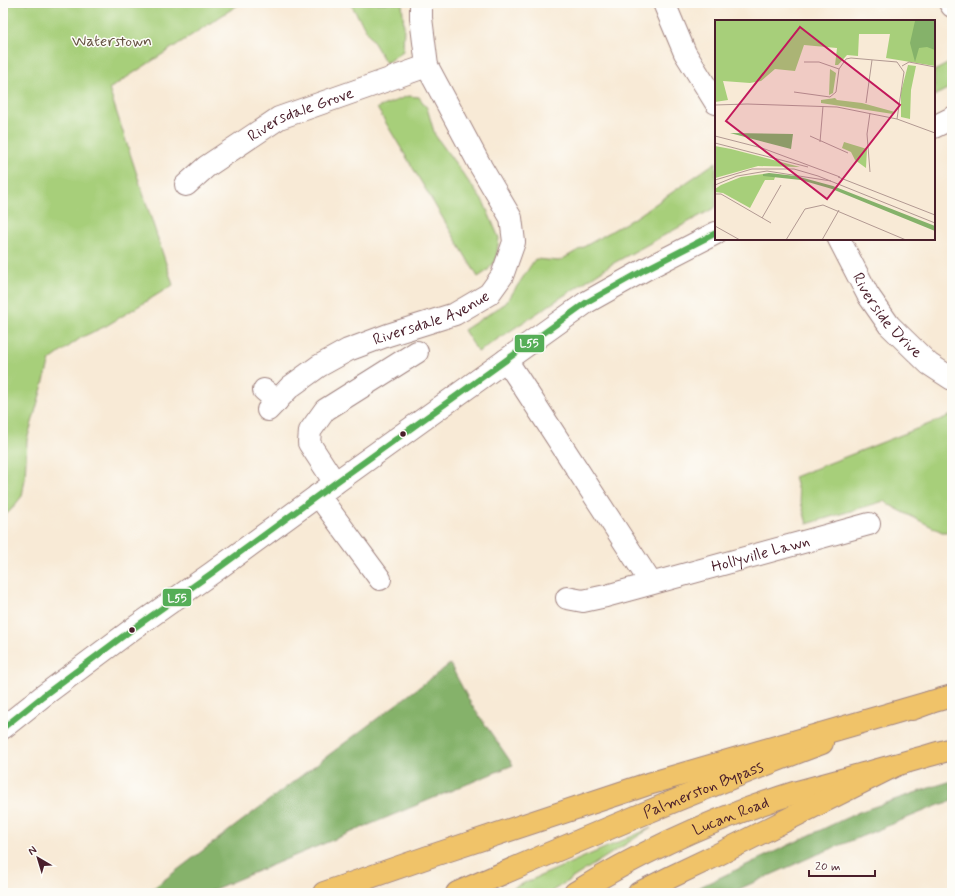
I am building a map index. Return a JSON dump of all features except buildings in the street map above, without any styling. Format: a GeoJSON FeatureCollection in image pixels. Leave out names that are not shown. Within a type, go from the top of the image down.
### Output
{"type":"FeatureCollection","features":[{"type":"Feature","properties":{"kind":"main road","name":"Palmerston Bypass"},"geometry":{"type":"LineString","coordinates":[[457,893],[646,812],[760,766],[931,702],[952,696]]}},
{"type":"Feature","properties":{"kind":"main road"},"geometry":{"type":"LineString","coordinates":[[324,893],[645,785],[931,702]]}},
{"type":"Feature","properties":{"kind":"main road"},"geometry":{"type":"LineString","coordinates":[[639,893],[896,765],[952,749]]}},
{"type":"Feature","properties":{"kind":"main road","name":"Lucan Road"},"geometry":{"type":"LineString","coordinates":[[575,893],[663,845],[751,808],[797,792],[896,765]]}},
{"type":"Feature","properties":{"kind":"street","name":"Riversdale Avenue"},"geometry":{"type":"LineString","coordinates":[[270,401],[319,366],[348,350],[388,335],[454,314],[488,294],[502,276],[514,242],[511,218],[427,66],[421,18],[422,3]]}},
{"type":"Feature","properties":{"kind":"street"},"geometry":{"type":"LineString","coordinates":[[664,3],[685,53],[715,102]]}},
{"type":"Feature","properties":{"kind":"street","name":"Riversdale Grove"},"geometry":{"type":"LineString","coordinates":[[186,185],[206,167],[279,118],[427,66]]}},
{"type":"Feature","properties":{"kind":"street"},"geometry":{"type":"LineString","coordinates":[[935,126],[952,118]]}},
{"type":"Feature","properties":{"kind":"street"},"geometry":{"type":"LineString","coordinates":[[3,728],[85,664],[587,302],[646,269],[715,234]]}},
{"type":"Feature","properties":{"kind":"street","name":"Riverside Drive"},"geometry":{"type":"LineString","coordinates":[[840,240],[868,295],[890,325],[929,364],[952,379]]}},
{"type":"Feature","properties":{"kind":"street"},"geometry":{"type":"LineString","coordinates":[[335,483],[309,443],[310,431],[325,410],[417,352]]}},
{"type":"Feature","properties":{"kind":"street"},"geometry":{"type":"LineString","coordinates":[[506,360],[651,583]]}},
{"type":"Feature","properties":{"kind":"street"},"geometry":{"type":"LineString","coordinates":[[318,496],[380,579]]}},
{"type":"Feature","properties":{"kind":"street","name":"Hollyville Lawn"},"geometry":{"type":"LineString","coordinates":[[567,598],[583,601],[869,524]]}},
{"type":"Feature","properties":{"kind":"green space","name":"Waterstown"},"geometry":{"type":"Polygon","coordinates":[[[3,3],[241,3],[109,89],[173,285],[106,326],[82,337],[50,360],[27,440],[25,479],[22,496],[3,517],[3,3]]]}},
{"type":"Feature","properties":{"kind":"green space"},"geometry":{"type":"Polygon","coordinates":[[[350,3],[402,3],[404,26],[403,51],[386,63],[350,3]]]}},
{"type":"Feature","properties":{"kind":"green space"},"geometry":{"type":"Polygon","coordinates":[[[951,62],[951,87],[935,95],[935,70],[951,62]]]}},
{"type":"Feature","properties":{"kind":"green space"},"geometry":{"type":"Polygon","coordinates":[[[408,96],[419,97],[427,108],[435,135],[484,203],[499,238],[496,260],[487,271],[478,277],[377,108],[408,96]]]}},
{"type":"Feature","properties":{"kind":"green space"},"geometry":{"type":"Polygon","coordinates":[[[715,163],[715,208],[612,264],[478,352],[464,330],[506,303],[535,259],[559,261],[638,216],[715,163]]]}},
{"type":"Feature","properties":{"kind":"green space"},"geometry":{"type":"Polygon","coordinates":[[[952,415],[952,532],[942,532],[884,501],[807,524],[794,477],[952,415]]]}},
{"type":"Feature","properties":{"kind":"green space"},"geometry":{"type":"Polygon","coordinates":[[[450,664],[471,704],[513,765],[205,893],[147,893],[326,757],[450,664]]]}},
{"type":"Feature","properties":{"kind":"green space"},"geometry":{"type":"Polygon","coordinates":[[[952,781],[952,801],[811,857],[730,893],[687,893],[859,812],[952,781]]]}},
{"type":"Feature","properties":{"kind":"green space"},"geometry":{"type":"Polygon","coordinates":[[[651,828],[549,893],[501,893],[651,828]]]}},
{"type":"Feature","properties":{"kind":"transit line","name":"L55"},"geometry":{"type":"LineString","coordinates":[[3,728],[134,628],[587,302],[646,269],[715,234]]}}]}
